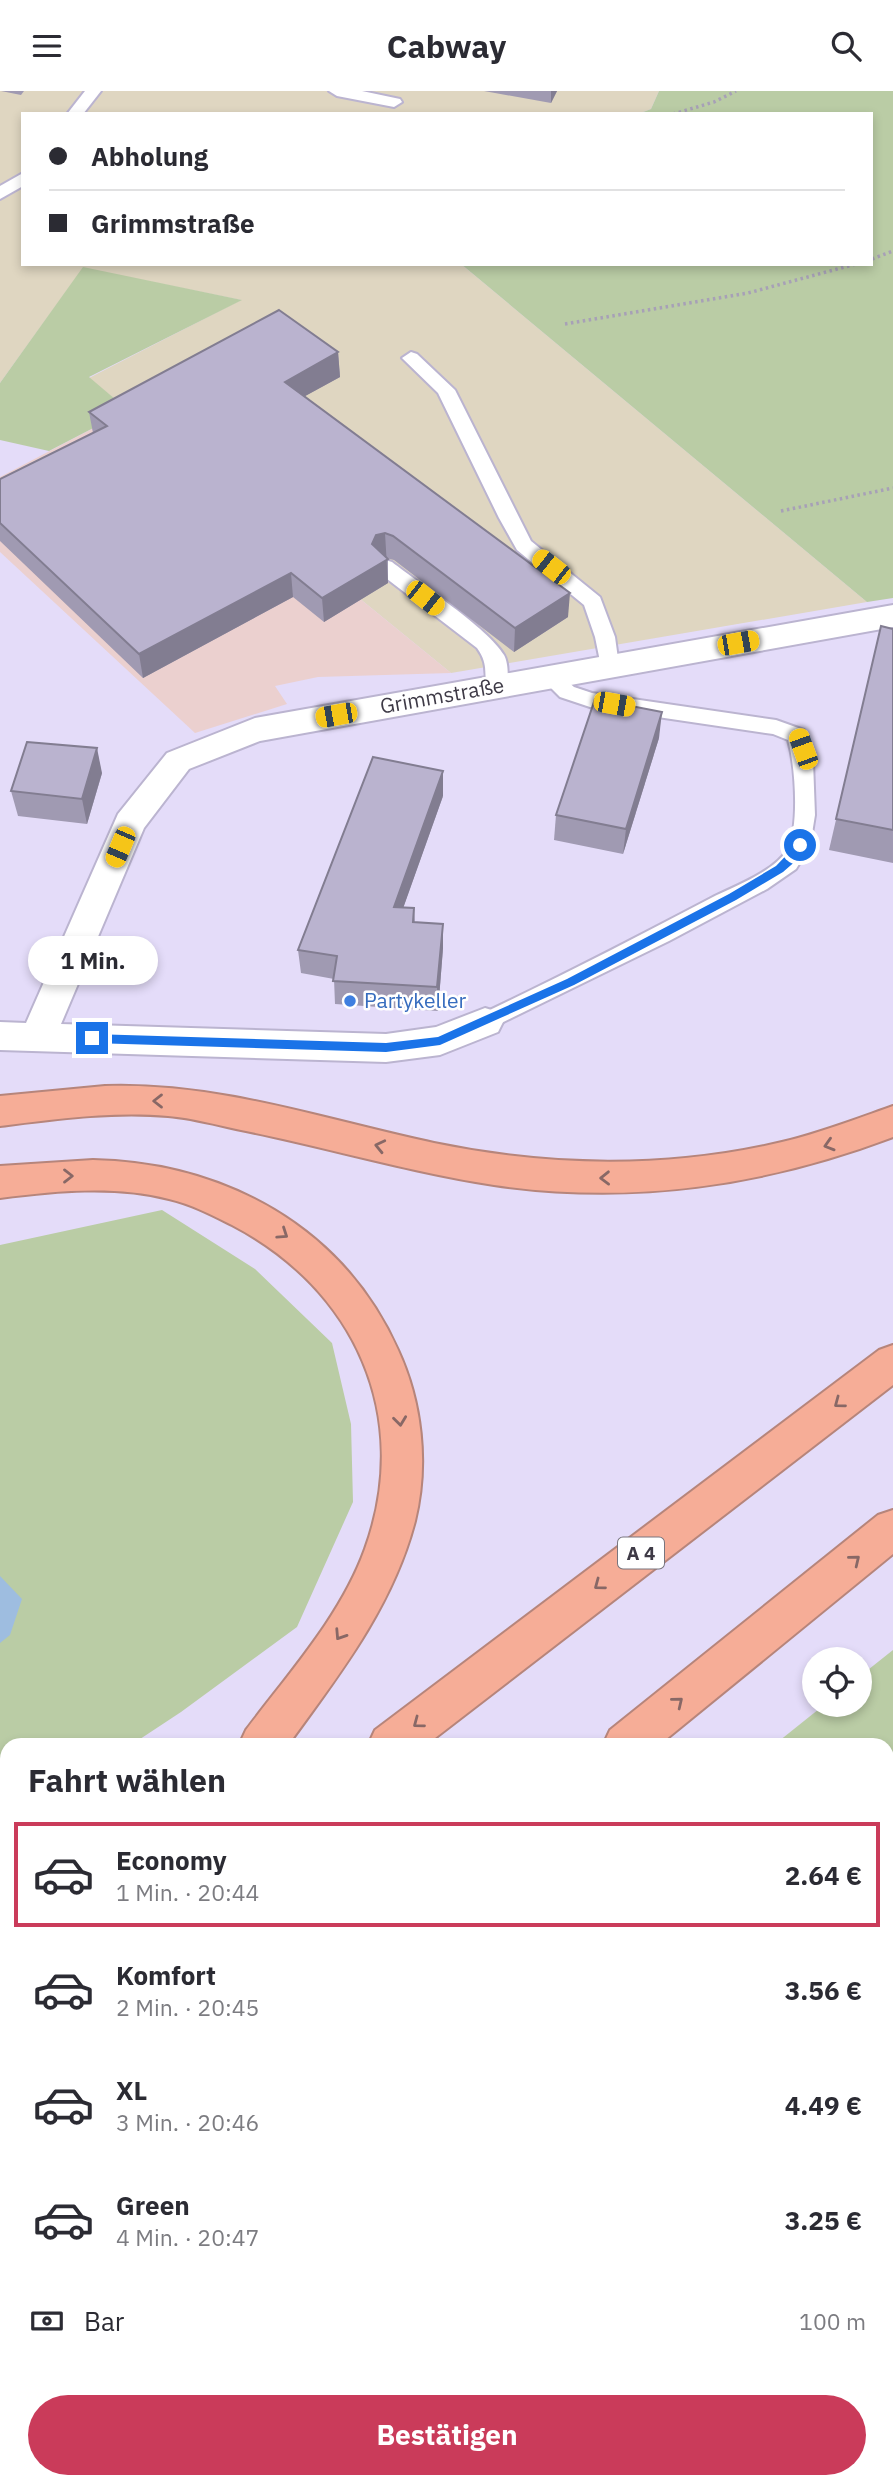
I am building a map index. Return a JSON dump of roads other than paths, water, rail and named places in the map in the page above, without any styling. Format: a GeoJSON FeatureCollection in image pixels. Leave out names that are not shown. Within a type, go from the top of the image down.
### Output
{"type":"FeatureCollection","features":[{"type":"Feature","properties":{"kind":"highway"},"geometry":{"type":"LineString","coordinates":[[0,1111],[66,1102],[169,1101],[264,1119],[439,1159],[509,1172],[582,1178],[655,1177],[726,1169],[795,1155],[861,1135],[893,1121]]}},
{"type":"Feature","properties":{"kind":"highway"},"geometry":{"type":"LineString","coordinates":[[0,1182],[48,1176],[99,1176],[150,1179],[197,1191],[282,1232],[315,1258],[343,1288],[371,1331],[397,1399],[402,1442],[401,1480],[395,1518],[367,1594],[266,1738]]}},
{"type":"Feature","properties":{"kind":"highway","name":"A 4"},"geometry":{"type":"LineString","coordinates":[[399,1738],[893,1362]]}},
{"type":"Feature","properties":{"kind":"highway"},"geometry":{"type":"LineString","coordinates":[[634,1738],[893,1529]]}},
{"type":"Feature","properties":{"kind":"street","name":"Grimmstraße"},"geometry":{"type":"LineString","coordinates":[[38,1037],[130,823],[178,761],[255,730],[893,616]]}},
{"type":"Feature","properties":{"kind":"street"},"geometry":{"type":"LineString","coordinates":[[0,1037],[386,1048],[440,1041],[485,1022]]}},
{"type":"Feature","properties":{"kind":"lane"},"geometry":{"type":"LineString","coordinates":[[77,112],[93,91]]}},
{"type":"Feature","properties":{"kind":"lane"},"geometry":{"type":"LineString","coordinates":[[337,91],[394,102]]}},
{"type":"Feature","properties":{"kind":"lane"},"geometry":{"type":"LineString","coordinates":[[0,194],[21,179]]}},
{"type":"Feature","properties":{"kind":"lane"},"geometry":{"type":"LineString","coordinates":[[411,358],[446,390],[508,518],[524,545],[593,601],[605,638],[610,666]]}},
{"type":"Feature","properties":{"kind":"lane"},"geometry":{"type":"LineString","coordinates":[[385,567],[484,643],[496,659],[497,687]]}},
{"type":"Feature","properties":{"kind":"lane"},"geometry":{"type":"LineString","coordinates":[[485,1022],[570,982],[755,884],[794,856],[803,833],[803,749],[797,735],[776,727],[590,701],[568,692],[550,677]]}},
{"type":"Feature","properties":{"kind":"water"},"geometry":{"type":"Polygon","coordinates":[[[0,1576],[22,1599],[10,1635],[0,1643],[0,1576]]]}},
{"type":"Feature","properties":{"kind":"place","name":"Partykeller"},"geometry":{"type":"Point","coordinates":[350,1001]}}]}
